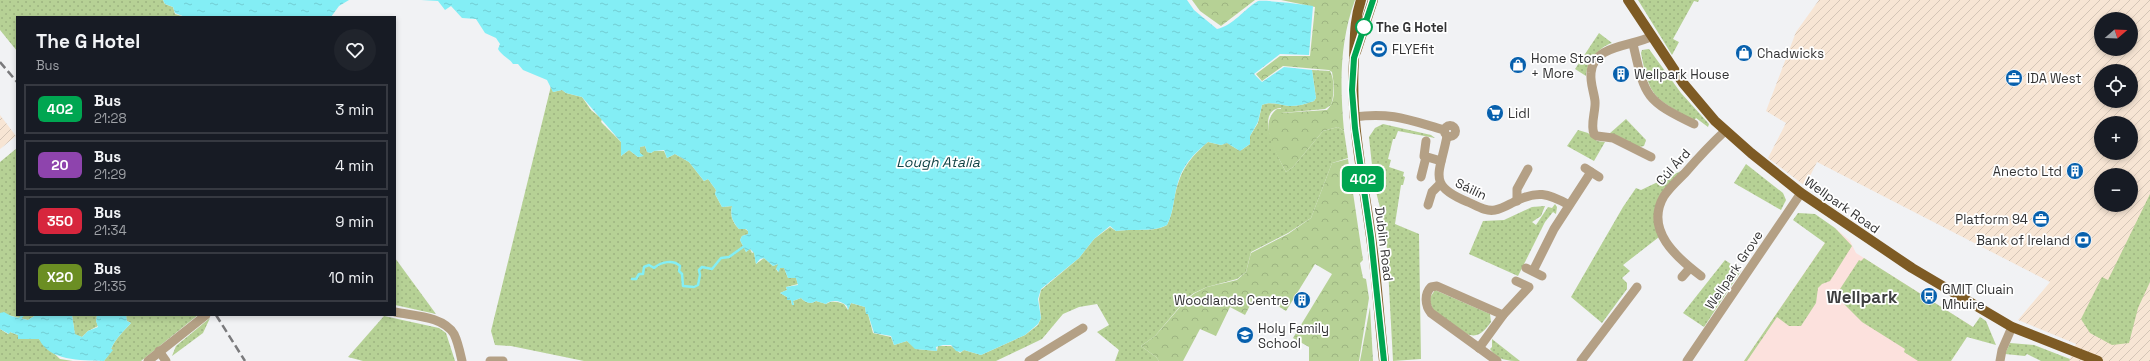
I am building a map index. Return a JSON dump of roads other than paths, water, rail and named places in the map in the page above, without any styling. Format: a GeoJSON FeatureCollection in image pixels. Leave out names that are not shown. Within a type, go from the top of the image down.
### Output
{"type":"FeatureCollection","features":[{"type":"Feature","properties":{"kind":"main road","name":"Dublin Road"},"geometry":{"type":"LineString","coordinates":[[1362,0],[1354,29],[1352,90],[1354,117],[1371,238],[1384,361]]}},
{"type":"Feature","properties":{"kind":"main road","name":"Dublin Road"},"geometry":{"type":"LineString","coordinates":[[1354,58],[1373,0]]}},
{"type":"Feature","properties":{"kind":"main road","name":"Wellpark Road"},"geometry":{"type":"LineString","coordinates":[[1628,0],[1683,83],[1725,131],[1801,193],[1918,272],[2012,327],[2098,361]]}},
{"type":"Feature","properties":{"kind":"street"},"geometry":{"type":"LineString","coordinates":[[1651,157],[1612,138],[1598,136],[1592,129],[1595,106],[1591,78],[1592,68],[1609,49],[1633,44],[1652,36]]}},
{"type":"Feature","properties":{"kind":"street"},"geometry":{"type":"LineString","coordinates":[[1633,44],[1640,75],[1646,92],[1658,104],[1694,124]]}},
{"type":"Feature","properties":{"kind":"street","name":"Sáilín"},"geometry":{"type":"LineString","coordinates":[[1354,117],[1394,115],[1446,133],[1439,178],[1440,184],[1452,196],[1490,211],[1536,194],[1546,194],[1569,205]]}},
{"type":"Feature","properties":{"kind":"street","name":"Cúl Árd"},"geometry":{"type":"LineString","coordinates":[[1701,276],[1690,268],[1664,241],[1659,221],[1660,207],[1663,198],[1669,190],[1725,131]]}},
{"type":"Feature","properties":{"kind":"street"},"geometry":{"type":"LineString","coordinates":[[1421,177],[1426,157],[1423,155],[1426,141]]}},
{"type":"Feature","properties":{"kind":"street"},"geometry":{"type":"LineString","coordinates":[[1426,157],[1441,161]]}},
{"type":"Feature","properties":{"kind":"street"},"geometry":{"type":"LineString","coordinates":[[1517,201],[1517,189],[1528,169]]}},
{"type":"Feature","properties":{"kind":"street"},"geometry":{"type":"LineString","coordinates":[[1542,276],[1529,270],[1569,205],[1592,173]]}},
{"type":"Feature","properties":{"kind":"street","name":"Sáilín"},"geometry":{"type":"LineString","coordinates":[[1428,205],[1432,192],[1440,184]]}},
{"type":"Feature","properties":{"kind":"street","name":"Wellpark Grove"},"geometry":{"type":"LineString","coordinates":[[1687,361],[1801,193]]}},
{"type":"Feature","properties":{"kind":"street"},"geometry":{"type":"LineString","coordinates":[[1682,277],[1690,268]]}},
{"type":"Feature","properties":{"kind":"street"},"geometry":{"type":"LineString","coordinates":[[1479,348],[1502,315],[1529,287],[1516,281]]}},
{"type":"Feature","properties":{"kind":"street"},"geometry":{"type":"LineString","coordinates":[[1497,361],[1429,311],[1426,303],[1428,289],[1437,286],[1502,315]]}},
{"type":"Feature","properties":{"kind":"street"},"geometry":{"type":"LineString","coordinates":[[1580,361],[1637,287]]}},
{"type":"Feature","properties":{"kind":"street"},"geometry":{"type":"LineString","coordinates":[[396,312],[436,321],[447,326],[455,337],[462,361]]}},
{"type":"Feature","properties":{"kind":"street"},"geometry":{"type":"LineString","coordinates":[[148,361],[205,316]]}},
{"type":"Feature","properties":{"kind":"street"},"geometry":{"type":"LineString","coordinates":[[2000,361],[2002,350],[2012,327]]}},
{"type":"Feature","properties":{"kind":"street"},"geometry":{"type":"LineString","coordinates":[[1029,361],[1083,328]]}},
{"type":"Feature","properties":{"kind":"street"},"geometry":{"type":"LineString","coordinates":[[159,351],[166,361]]}},
{"type":"Feature","properties":{"kind":"street"},"geometry":{"type":"LineString","coordinates":[[490,361],[503,361]]}},
{"type":"Feature","properties":{"kind":"water"},"geometry":{"type":"Polygon","coordinates":[[[163,0],[349,0],[339,6],[332,16],[182,16],[175,13],[173,7],[165,4],[163,0]]]}},
{"type":"Feature","properties":{"kind":"water","name":"Lough Atalia"},"geometry":{"type":"Polygon","coordinates":[[[421,0],[1187,0],[1194,10],[1217,29],[1233,21],[1258,1],[1293,3],[1313,6],[1309,55],[1280,54],[1254,74],[1262,82],[1284,67],[1312,70],[1316,98],[1314,101],[1296,106],[1272,103],[1262,105],[1258,122],[1250,136],[1250,144],[1240,151],[1227,143],[1221,145],[1208,142],[1190,159],[1182,171],[1167,225],[1148,230],[1116,231],[1110,226],[1094,239],[1079,258],[1041,289],[1038,299],[1041,318],[1038,324],[1025,335],[981,355],[964,350],[961,352],[956,351],[951,345],[936,347],[937,351],[915,349],[907,341],[894,345],[891,336],[874,333],[868,314],[866,314],[865,307],[851,303],[848,310],[847,306],[839,302],[834,301],[826,304],[816,301],[810,303],[801,298],[793,301],[794,305],[792,305],[791,300],[787,300],[787,297],[780,293],[787,290],[786,287],[798,285],[796,278],[788,278],[784,268],[780,268],[779,272],[776,269],[778,264],[773,266],[764,258],[760,259],[756,264],[754,253],[750,249],[746,252],[740,240],[742,236],[748,234],[748,231],[746,229],[739,229],[733,221],[731,215],[732,206],[722,207],[715,194],[716,190],[708,179],[704,181],[689,162],[675,154],[667,158],[664,150],[654,151],[651,153],[647,152],[645,146],[640,147],[640,153],[644,156],[638,157],[629,150],[621,156],[621,142],[582,97],[566,93],[562,90],[553,92],[547,80],[523,70],[518,64],[513,64],[498,49],[500,44],[496,38],[485,33],[476,19],[462,18],[451,6],[445,10],[438,1],[421,0]]]}},
{"type":"Feature","properties":{"kind":"water"},"geometry":{"type":"Polygon","coordinates":[[[4,312],[11,316],[28,320],[34,316],[72,316],[75,334],[82,337],[88,331],[98,327],[96,321],[97,316],[126,316],[127,321],[131,323],[117,338],[111,349],[113,350],[104,361],[85,360],[66,358],[50,352],[39,339],[18,339],[18,335],[10,332],[9,334],[0,329],[0,313],[4,312]]]}},
{"type":"Feature","properties":{"kind":"waterway"},"geometry":{"type":"LineString","coordinates":[[632,279],[636,279],[639,274],[643,274],[644,267],[649,265],[654,268],[660,264],[671,262],[680,266],[679,271],[682,274],[683,286],[694,287],[698,285],[700,275],[699,270],[702,267],[712,269],[721,258],[729,257],[743,247]]}},
{"type":"Feature","properties":{"kind":"waterway"},"geometry":{"type":"LineString","coordinates":[[18,321],[22,316]]}},
{"type":"Feature","properties":{"kind":"railway"},"geometry":{"type":"LineString","coordinates":[[0,62],[16,81]]}},
{"type":"Feature","properties":{"kind":"railway"},"geometry":{"type":"LineString","coordinates":[[217,316],[245,361]]}},
{"type":"Feature","properties":{"kind":"place","name":"The G Hotel"},"geometry":{"type":"Point","coordinates":[1364,27]}},
{"type":"Feature","properties":{"kind":"place","name":"FLYEfit"},"geometry":{"type":"Point","coordinates":[1379,49]}},
{"type":"Feature","properties":{"kind":"place","name":"Chadwicks"},"geometry":{"type":"Point","coordinates":[1744,53]}},
{"type":"Feature","properties":{"kind":"place","name":"Home Store + More"},"geometry":{"type":"Point","coordinates":[1518,65]}},
{"type":"Feature","properties":{"kind":"place","name":"Wellpark House"},"geometry":{"type":"Point","coordinates":[1621,74]}},
{"type":"Feature","properties":{"kind":"place","name":"IDA West"},"geometry":{"type":"Point","coordinates":[2014,78]}},
{"type":"Feature","properties":{"kind":"place","name":"Lidl"},"geometry":{"type":"Point","coordinates":[1495,113]}},
{"type":"Feature","properties":{"kind":"place","name":"Anecto Ltd"},"geometry":{"type":"Point","coordinates":[2075,171]}},
{"type":"Feature","properties":{"kind":"place","name":"Platform 94"},"geometry":{"type":"Point","coordinates":[2041,219]}},
{"type":"Feature","properties":{"kind":"place","name":"Bank of Ireland"},"geometry":{"type":"Point","coordinates":[2083,240]}},
{"type":"Feature","properties":{"kind":"place","name":"GMIT Cluain Mhuire"},"geometry":{"type":"Point","coordinates":[1929,296]}},
{"type":"Feature","properties":{"kind":"place","name":"Woodlands Centre"},"geometry":{"type":"Point","coordinates":[1302,300]}},
{"type":"Feature","properties":{"kind":"place","name":"Holy Family School"},"geometry":{"type":"Point","coordinates":[1245,335]}},
{"type":"Feature","properties":{"kind":"district","name":"Wellpark"},"geometry":{"type":"Point","coordinates":[1862,297]}}]}
